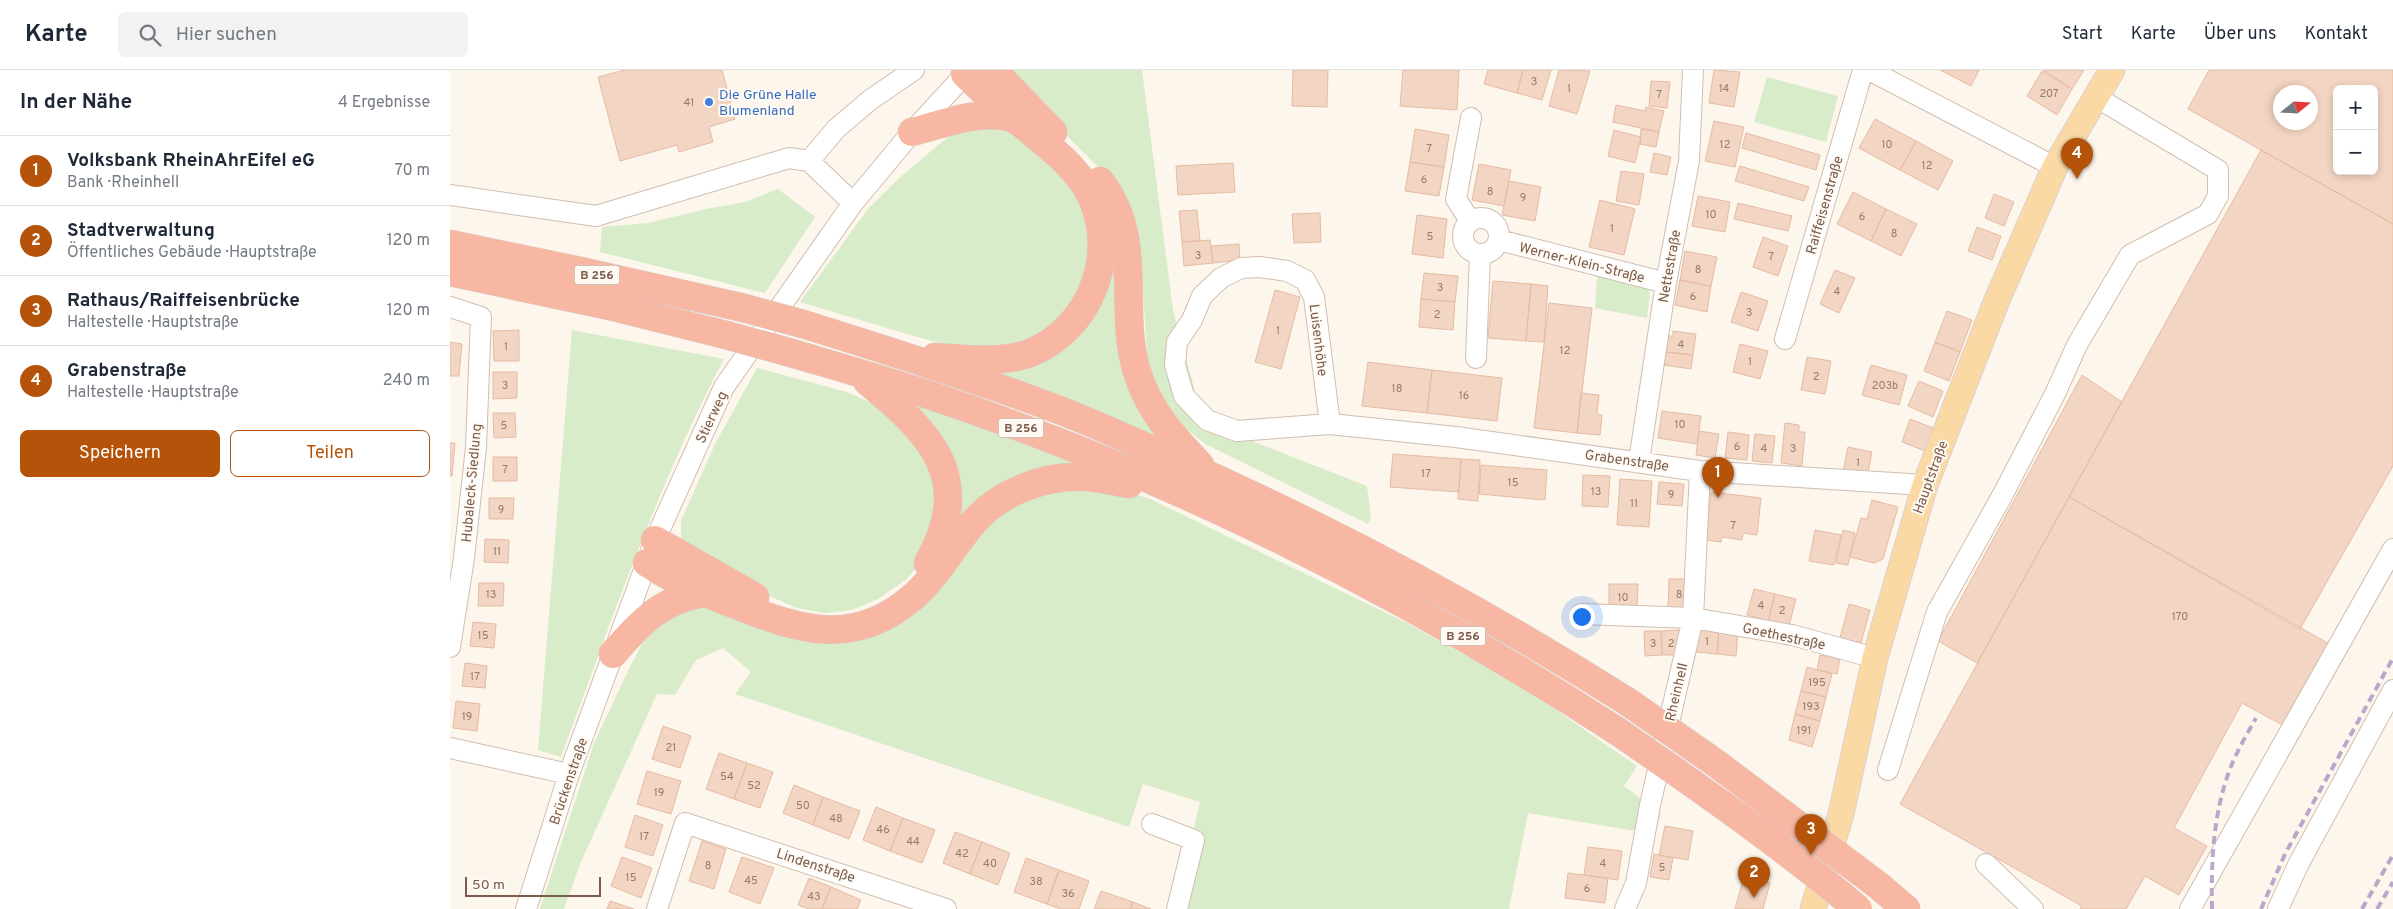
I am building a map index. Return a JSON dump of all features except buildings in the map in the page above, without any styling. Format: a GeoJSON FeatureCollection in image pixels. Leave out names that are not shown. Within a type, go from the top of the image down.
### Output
{"type":"FeatureCollection","features":[{"type":"Feature","properties":{"kind":"highway"},"geometry":{"type":"LineString","coordinates":[[993,70],[1093,173],[1115,206],[1123,226],[1129,258],[1131,336],[1139,379],[1149,402],[1169,433],[1210,475]]}},
{"type":"Feature","properties":{"kind":"highway"},"geometry":{"type":"LineString","coordinates":[[906,356],[994,360],[1012,358],[1029,353],[1059,336],[1080,312],[1094,288],[1102,251],[1102,232],[1092,196],[1081,178],[1059,155],[1011,117],[967,72]]}},
{"type":"Feature","properties":{"kind":"highway"},"geometry":{"type":"LineString","coordinates":[[912,132],[974,116],[1011,117]]}},
{"type":"Feature","properties":{"kind":"highway","name":"B 256"},"geometry":{"type":"LineString","coordinates":[[450,244],[744,308],[803,324],[906,356],[1060,410],[1210,475],[1315,525],[1466,604],[1628,702],[1678,735],[1822,842],[1906,909]]}},
{"type":"Feature","properties":{"kind":"highway","name":"B 256"},"geometry":{"type":"LineString","coordinates":[[450,272],[610,306],[726,335],[858,373],[977,412],[1072,448],[1180,493],[1304,550],[1482,646],[1618,731],[1730,809],[1806,865],[1858,909]]}},
{"type":"Feature","properties":{"kind":"highway"},"geometry":{"type":"LineString","coordinates":[[651,552],[801,616],[826,619],[849,616],[871,610],[894,598],[927,565],[936,548],[947,514],[947,488],[936,452],[927,437],[912,419],[858,373]]}},
{"type":"Feature","properties":{"kind":"highway"},"geometry":{"type":"LineString","coordinates":[[651,552],[671,578],[705,593],[787,625],[823,630],[842,630],[878,620],[913,597],[930,580],[974,522],[1006,496],[1025,487],[1067,477],[1087,477],[1180,493]]}},
{"type":"Feature","properties":{"kind":"highway"},"geometry":{"type":"LineString","coordinates":[[613,654],[633,630],[656,609],[687,595],[705,593]]}},
{"type":"Feature","properties":{"kind":"main road","name":"Hauptstraße"},"geometry":{"type":"LineString","coordinates":[[1813,909],[1841,814],[1875,658],[1925,485],[1997,300],[2055,167],[2112,70]]}},
{"type":"Feature","properties":{"kind":"street"},"geometry":{"type":"LineString","coordinates":[[809,161],[836,129],[870,100],[914,70]]}},
{"type":"Feature","properties":{"kind":"street","name":"Nettestraße"},"geometry":{"type":"LineString","coordinates":[[1639,461],[1666,283],[1688,161],[1693,70]]}},
{"type":"Feature","properties":{"kind":"street","name":"Raiffeisenstraße"},"geometry":{"type":"LineString","coordinates":[[1785,339],[1863,70]]}},
{"type":"Feature","properties":{"kind":"street"},"geometry":{"type":"LineString","coordinates":[[1869,70],[2055,167]]}},
{"type":"Feature","properties":{"kind":"street","name":"Stierweg"},"geometry":{"type":"LineString","coordinates":[[613,654],[651,552],[724,387],[853,203],[912,132],[967,72]]}},
{"type":"Feature","properties":{"kind":"street"},"geometry":{"type":"LineString","coordinates":[[1888,770],[1937,612],[2002,496],[2055,394],[2077,345],[2130,255],[2208,214],[2218,196],[2218,170],[2096,97]]}},
{"type":"Feature","properties":{"kind":"street"},"geometry":{"type":"LineString","coordinates":[[1470,221],[1456,199],[1471,118]]}},
{"type":"Feature","properties":{"kind":"street"},"geometry":{"type":"LineString","coordinates":[[450,195],[596,216],[789,158],[809,161],[853,203]]}},
{"type":"Feature","properties":{"kind":"street"},"geometry":{"type":"LineString","coordinates":[[1483,218],[1489,219],[1498,228],[1499,240],[1492,251],[1480,254],[1468,249],[1463,238],[1463,231],[1470,221],[1483,218]]}},
{"type":"Feature","properties":{"kind":"street","name":"Werner-Klein-Straße"},"geometry":{"type":"LineString","coordinates":[[1499,240],[1666,283]]}},
{"type":"Feature","properties":{"kind":"street"},"geometry":{"type":"LineString","coordinates":[[1476,358],[1480,254]]}},
{"type":"Feature","properties":{"kind":"street","name":"Luisenhöhe"},"geometry":{"type":"LineString","coordinates":[[1260,267],[1287,272],[1305,280],[1314,297],[1330,424],[1237,431],[1207,420],[1184,396],[1175,366],[1177,342],[1192,320],[1202,296],[1221,278],[1241,268],[1260,267]]}},
{"type":"Feature","properties":{"kind":"street","name":"Hubaleck-Siedlung"},"geometry":{"type":"LineString","coordinates":[[450,307],[481,317],[476,447],[464,558],[450,647]]}},
{"type":"Feature","properties":{"kind":"street","name":"Grabenstraße"},"geometry":{"type":"LineString","coordinates":[[1330,424],[1456,437],[1700,471],[1925,485]]}},
{"type":"Feature","properties":{"kind":"street","name":"Rheinhell"},"geometry":{"type":"LineString","coordinates":[[1625,909],[1636,883],[1650,805],[1693,618],[1700,471]]}},
{"type":"Feature","properties":{"kind":"street"},"geometry":{"type":"LineString","coordinates":[[2190,909],[2393,549]]}},
{"type":"Feature","properties":{"kind":"street","name":"Goethestraße"},"geometry":{"type":"LineString","coordinates":[[1581,614],[1693,618],[1792,635],[1875,658]]}},
{"type":"Feature","properties":{"kind":"street","name":"Brückenstraße"},"geometry":{"type":"LineString","coordinates":[[526,909],[569,774],[613,654]]}},
{"type":"Feature","properties":{"kind":"street"},"geometry":{"type":"LineString","coordinates":[[2278,909],[2298,865],[2393,690]]}},
{"type":"Feature","properties":{"kind":"street"},"geometry":{"type":"LineString","coordinates":[[450,748],[569,774]]}},
{"type":"Feature","properties":{"kind":"street","name":"Lindenstraße"},"geometry":{"type":"LineString","coordinates":[[657,909],[685,823],[946,909]]}},
{"type":"Feature","properties":{"kind":"street"},"geometry":{"type":"LineString","coordinates":[[1152,824],[1194,840],[1177,909]]}},
{"type":"Feature","properties":{"kind":"street"},"geometry":{"type":"LineString","coordinates":[[1986,864],[2033,909]]}},
{"type":"Feature","properties":{"kind":"green space"},"geometry":{"type":"Polygon","coordinates":[[[1012,70],[1142,70],[1173,310],[1197,399],[1234,434],[1367,486],[1371,518],[1368,524],[1205,444],[1182,425],[1159,392],[1148,365],[1141,263],[1099,168],[1025,94],[1012,70]]]}},
{"type":"Feature","properties":{"kind":"green space"},"geometry":{"type":"Polygon","coordinates":[[[1767,77],[1838,96],[1826,142],[1754,122],[1767,77]]]}},
{"type":"Feature","properties":{"kind":"green space"},"geometry":{"type":"Polygon","coordinates":[[[998,125],[1045,152],[1083,201],[1093,247],[1074,303],[1031,343],[999,350],[964,348],[924,339],[800,302],[868,209],[898,179],[943,141],[963,127],[998,125]]]}},
{"type":"Feature","properties":{"kind":"green space"},"geometry":{"type":"Polygon","coordinates":[[[778,189],[815,217],[765,293],[600,252],[602,227],[648,223],[745,202],[778,189]]]}},
{"type":"Feature","properties":{"kind":"green space"},"geometry":{"type":"Polygon","coordinates":[[[1109,236],[1161,443],[985,374],[1052,350],[1109,236]]]}},
{"type":"Feature","properties":{"kind":"green space"},"geometry":{"type":"Polygon","coordinates":[[[1597,275],[1644,285],[1650,293],[1647,318],[1595,308],[1597,275]]]}},
{"type":"Feature","properties":{"kind":"green space"},"geometry":{"type":"Polygon","coordinates":[[[572,330],[724,359],[677,456],[656,505],[561,757],[538,750],[572,330]]]}},
{"type":"Feature","properties":{"kind":"green space"},"geometry":{"type":"Polygon","coordinates":[[[757,368],[847,392],[885,409],[911,431],[937,485],[929,550],[907,579],[878,599],[852,610],[825,613],[797,608],[767,595],[687,548],[681,537],[681,521],[715,444],[757,368]]]}},
{"type":"Feature","properties":{"kind":"green space"},"geometry":{"type":"Polygon","coordinates":[[[917,402],[1076,461],[1075,469],[952,524],[913,410],[917,402]]]}},
{"type":"Feature","properties":{"kind":"green space"},"geometry":{"type":"Polygon","coordinates":[[[1068,486],[1106,487],[1148,498],[1405,622],[1523,687],[1637,766],[1624,786],[1661,814],[1654,834],[1528,813],[1509,909],[1169,909],[1189,848],[1200,802],[1143,784],[1129,827],[735,694],[751,672],[723,648],[696,660],[675,695],[657,694],[580,864],[564,909],[540,909],[594,743],[649,630],[687,603],[857,632],[1004,509],[1068,486]]]}},
{"type":"Feature","properties":{"kind":"railway"},"geometry":{"type":"LineString","coordinates":[[2261,909],[2285,854],[2393,658]]}},
{"type":"Feature","properties":{"kind":"railway"},"geometry":{"type":"LineString","coordinates":[[2212,909],[2214,838],[2220,803],[2233,762],[2256,718]]}},
{"type":"Feature","properties":{"kind":"railway"},"geometry":{"type":"LineString","coordinates":[[2362,909],[2393,855]]}},
{"type":"Feature","properties":{"kind":"railway"},"geometry":{"type":"LineString","coordinates":[[2377,909],[2393,882]]}},
{"type":"Feature","properties":{"kind":"place","name":"Die Grüne Halle Blumenland"},"geometry":{"type":"Point","coordinates":[709,102]}},
{"type":"Feature","properties":{"kind":"place","name":"Grabenstraße"},"geometry":{"type":"Point","coordinates":[2077,179]}},
{"type":"Feature","properties":{"kind":"place","name":"Volksbank RheinAhrEifel eG"},"geometry":{"type":"Point","coordinates":[1718,498]}},
{"type":"Feature","properties":{"kind":"place","name":"Rathaus/Raiffeisenbrücke"},"geometry":{"type":"Point","coordinates":[1811,855]}},
{"type":"Feature","properties":{"kind":"place","name":"Stadtverwaltung"},"geometry":{"type":"Point","coordinates":[1754,898]}}]}
